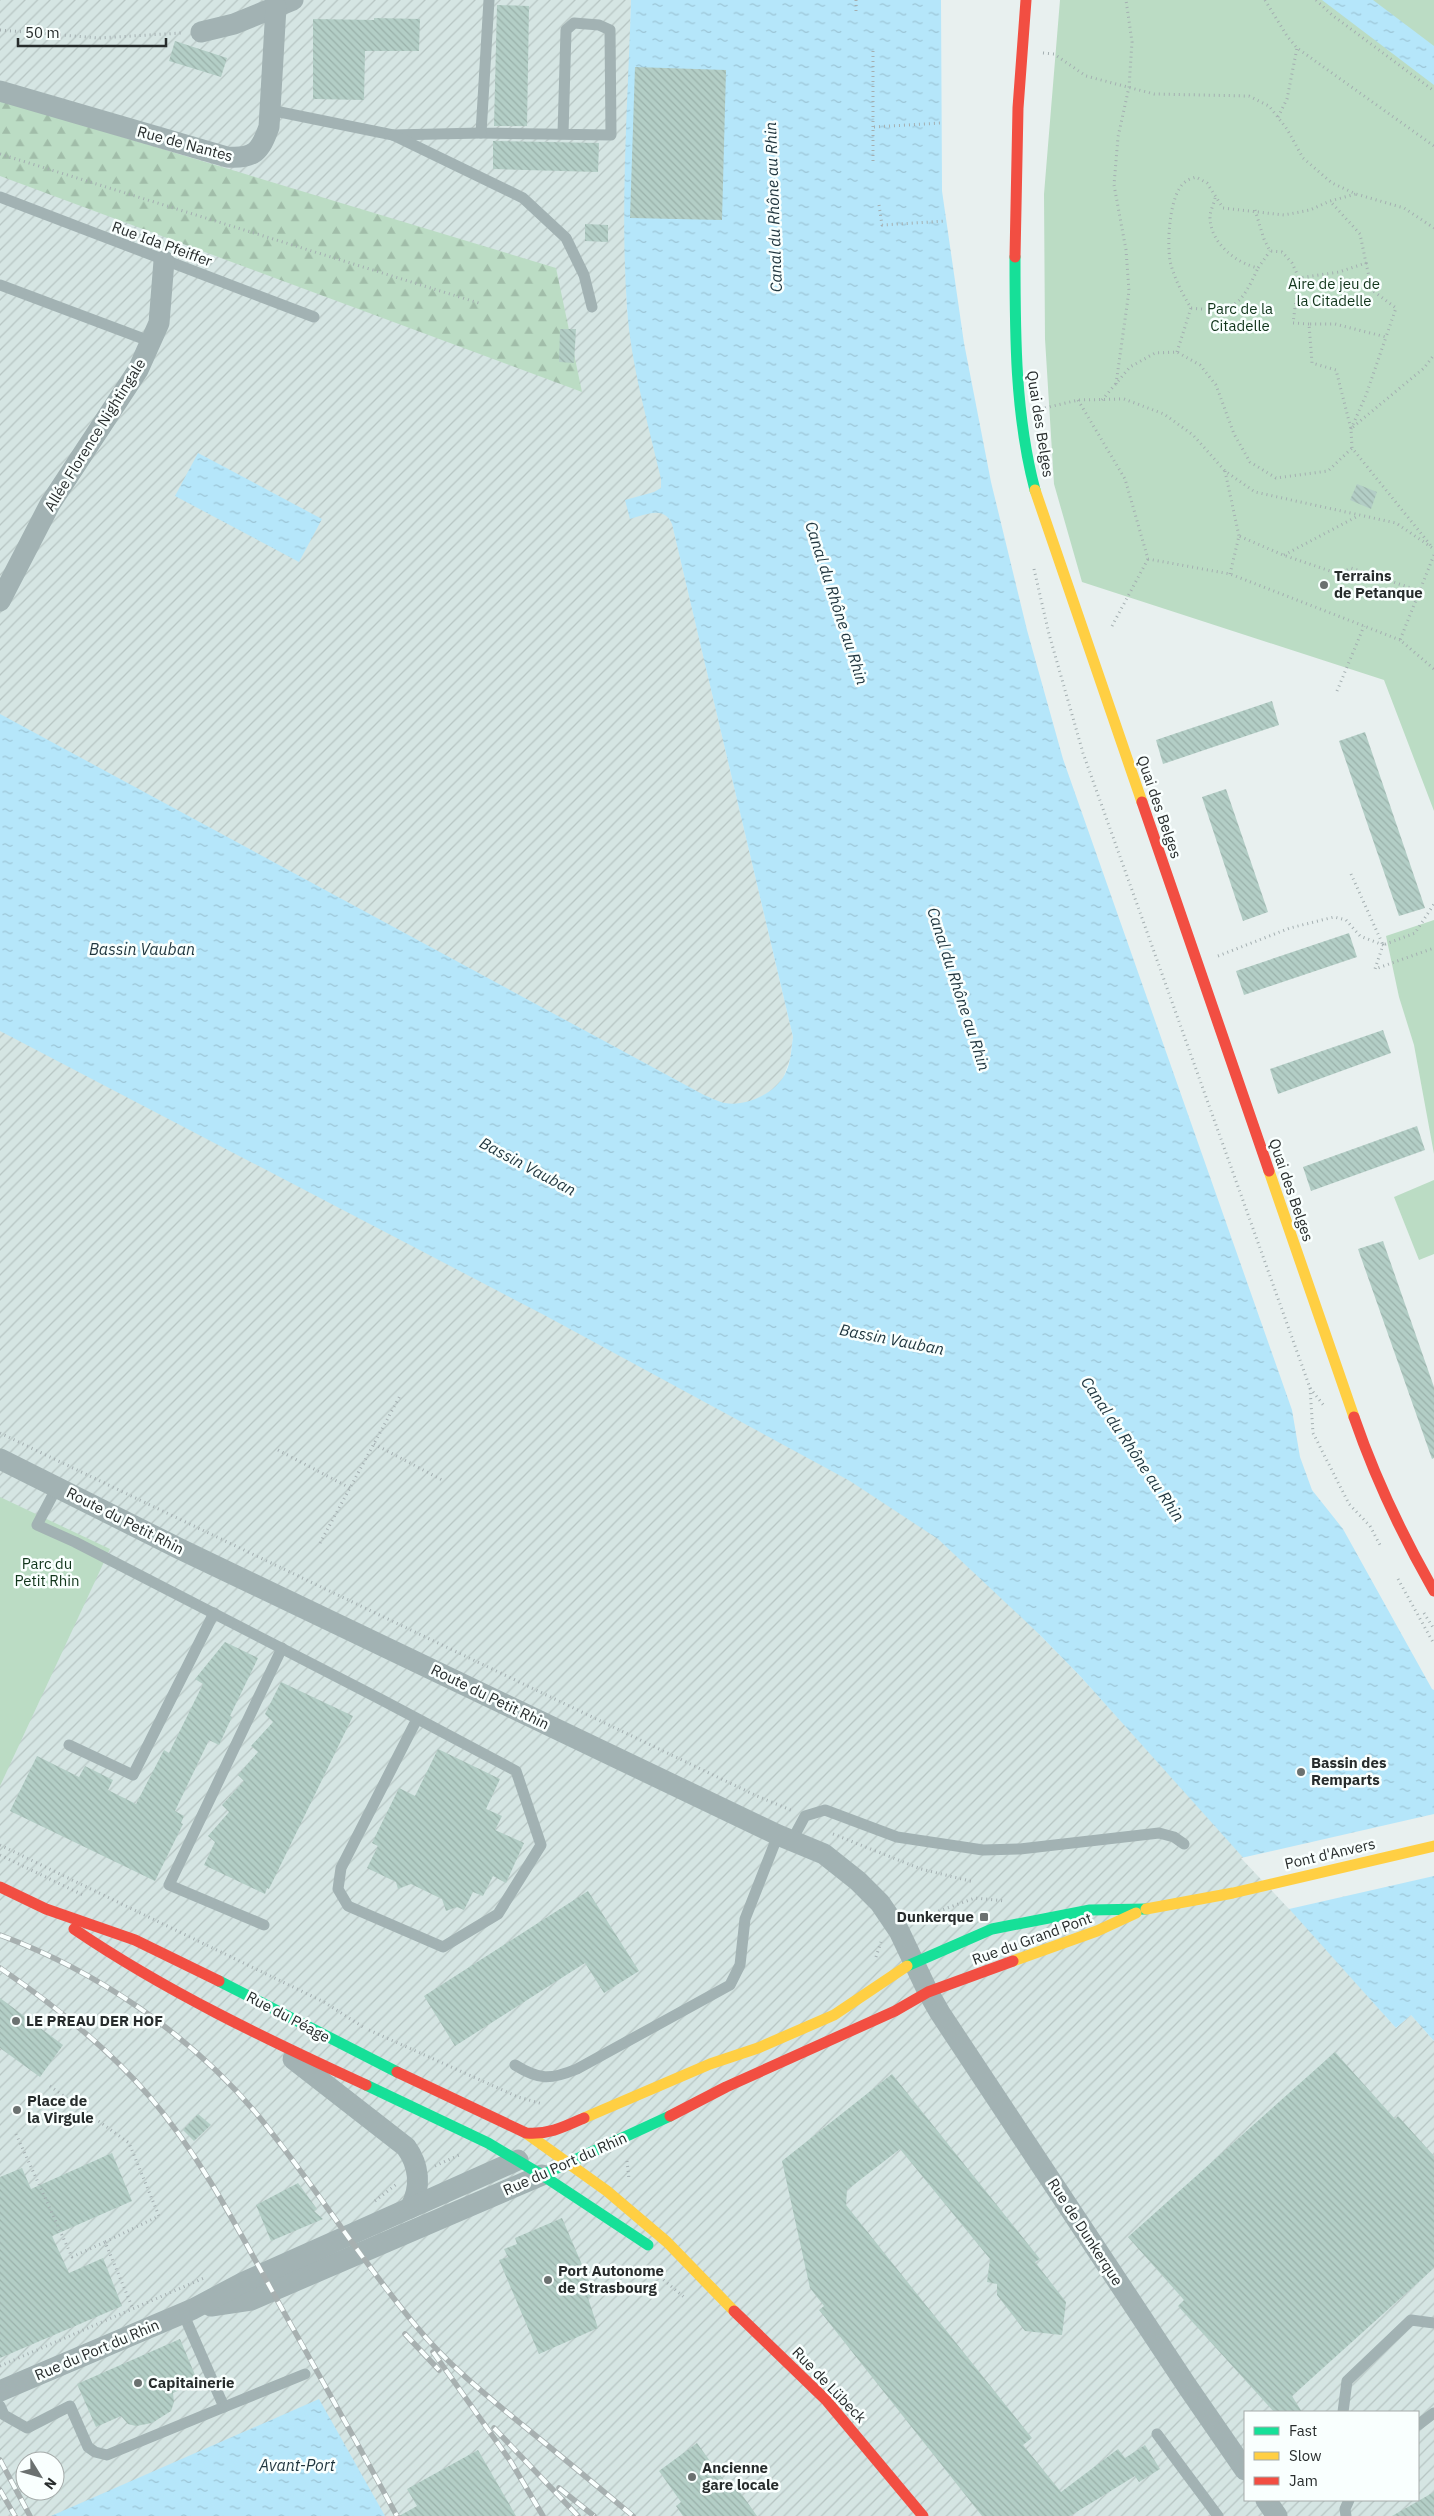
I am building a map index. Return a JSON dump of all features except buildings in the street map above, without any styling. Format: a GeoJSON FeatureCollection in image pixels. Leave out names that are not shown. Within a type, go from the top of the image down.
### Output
{"type":"FeatureCollection","features":[{"type":"Feature","properties":{"kind":"main road","name":"Quai des Belges"},"geometry":{"type":"LineString","coordinates":[[1026,0],[1020,50],[1015,143],[1013,317],[1021,414],[1028,460],[1052,543],[1366,1451],[1406,1542],[1428,1567],[1434,1592]]}},
{"type":"Feature","properties":{"kind":"main road","name":"Pont d'Anvers"},"geometry":{"type":"LineString","coordinates":[[1233,1892],[1434,1846]]}},
{"type":"Feature","properties":{"kind":"main road","name":"Rue du Péage"},"geometry":{"type":"LineString","coordinates":[[0,1887],[46,1909],[135,1940],[256,1999],[344,2046],[526,2133]]}},
{"type":"Feature","properties":{"kind":"main road","name":"Rue du Grand Pont"},"geometry":{"type":"LineString","coordinates":[[915,1962],[992,1929],[1090,1910],[1144,1910],[1233,1892]]}},
{"type":"Feature","properties":{"kind":"main road","name":"Rue du Péage"},"geometry":{"type":"LineString","coordinates":[[46,1909],[124,1963],[271,2041],[518,2160]]}},
{"type":"Feature","properties":{"kind":"main road","name":"Rue du Grand Pont"},"geometry":{"type":"LineString","coordinates":[[928,1992],[1098,1931],[1144,1910]]}},
{"type":"Feature","properties":{"kind":"main road"},"geometry":{"type":"LineString","coordinates":[[526,2133],[540,2134],[554,2131],[710,2064],[758,2048],[834,2015],[855,2004],[915,1962]]}},
{"type":"Feature","properties":{"kind":"main road","name":"Rue du Port du Rhin"},"geometry":{"type":"LineString","coordinates":[[542,2175],[657,2123],[726,2086],[895,2011],[928,1992]]}},
{"type":"Feature","properties":{"kind":"main road"},"geometry":{"type":"LineString","coordinates":[[720,2072],[758,2048]]}},
{"type":"Feature","properties":{"kind":"main road","name":"Rue du Port du Rhin"},"geometry":{"type":"LineString","coordinates":[[583,2143],[632,2120]]}},
{"type":"Feature","properties":{"kind":"main road","name":"Rue de Lübeck"},"geometry":{"type":"LineString","coordinates":[[526,2133],[607,2190],[667,2242],[705,2283],[826,2400],[891,2475],[923,2516]]}},
{"type":"Feature","properties":{"kind":"main road","name":"Rue du Port du Rhin"},"geometry":{"type":"LineString","coordinates":[[518,2160],[567,2147]]}},
{"type":"Feature","properties":{"kind":"main road","name":"Rue de Lübeck"},"geometry":{"type":"LineString","coordinates":[[518,2160],[705,2283]]}},
{"type":"Feature","properties":{"kind":"street","name":"Rue de Nantes"},"geometry":{"type":"LineString","coordinates":[[0,91],[226,157],[242,158],[252,155],[262,145],[269,127],[284,4],[234,24],[201,32]]}},
{"type":"Feature","properties":{"kind":"street","name":"Allée Florence Nightingale"},"geometry":{"type":"LineString","coordinates":[[0,601],[50,504],[138,370],[152,342],[160,323],[164,261]]}},
{"type":"Feature","properties":{"kind":"street","name":"Route du Petit Rhin"},"geometry":{"type":"LineString","coordinates":[[0,1459],[188,1552],[785,1838],[824,1854],[875,1897],[894,1923],[915,1962],[928,1992]]}},
{"type":"Feature","properties":{"kind":"street","name":"Rue de Dunkerque"},"geometry":{"type":"LineString","coordinates":[[928,1992],[1187,2386],[1244,2469]]}},
{"type":"Feature","properties":{"kind":"street","name":"Rue du Péage"},"geometry":{"type":"LineString","coordinates":[[271,2041],[350,2105],[406,2147],[412,2155],[418,2174],[417,2192],[410,2208]]}},
{"type":"Feature","properties":{"kind":"street","name":"Rue du Port du Rhin"},"geometry":{"type":"LineString","coordinates":[[0,2391],[188,2311],[244,2282],[518,2160]]}},
{"type":"Feature","properties":{"kind":"street","name":"Rue du Port du Rhin"},"geometry":{"type":"LineString","coordinates":[[188,2311],[251,2300],[542,2175]]}},
{"type":"Feature","properties":{"kind":"street"},"geometry":{"type":"LineString","coordinates":[[1267,2501],[1277,2516]]}},
{"type":"Feature","properties":{"kind":"lane"},"geometry":{"type":"LineString","coordinates":[[482,133],[489,0]]}},
{"type":"Feature","properties":{"kind":"lane"},"geometry":{"type":"LineString","coordinates":[[270,110],[393,135],[482,133],[611,135],[610,30],[599,25],[574,23],[566,30],[563,134]]}},
{"type":"Feature","properties":{"kind":"lane"},"geometry":{"type":"LineString","coordinates":[[393,135],[523,198],[566,238],[584,275],[592,307]]}},
{"type":"Feature","properties":{"kind":"lane","name":"Rue Ida Pfeiffer"},"geometry":{"type":"LineString","coordinates":[[0,198],[314,317]]}},
{"type":"Feature","properties":{"kind":"lane"},"geometry":{"type":"LineString","coordinates":[[0,285],[152,342]]}},
{"type":"Feature","properties":{"kind":"lane"},"geometry":{"type":"LineString","coordinates":[[57,1487],[37,1525],[214,1613],[417,1718],[516,1771],[541,1845],[498,1914],[443,1947],[348,1906],[338,1889],[341,1868],[417,1718]]}},
{"type":"Feature","properties":{"kind":"lane"},"geometry":{"type":"LineString","coordinates":[[69,1746],[133,1775],[214,1613]]}},
{"type":"Feature","properties":{"kind":"lane"},"geometry":{"type":"LineString","coordinates":[[264,1925],[169,1885],[282,1648]]}},
{"type":"Feature","properties":{"kind":"lane"},"geometry":{"type":"LineString","coordinates":[[515,2064],[532,2076],[555,2078],[576,2069],[730,1985],[740,1964],[745,1918],[785,1838],[806,1816],[825,1810],[897,1837],[983,1850],[1020,1849],[1159,1833],[1174,1837],[1184,1844]]}},
{"type":"Feature","properties":{"kind":"lane"},"geometry":{"type":"LineString","coordinates":[[188,2311],[224,2407]]}},
{"type":"Feature","properties":{"kind":"lane"},"geometry":{"type":"LineString","coordinates":[[1343,2411],[1347,2381],[1411,2320],[1434,2323]]}},
{"type":"Feature","properties":{"kind":"lane"},"geometry":{"type":"LineString","coordinates":[[0,2406],[4,2415],[28,2428],[70,2406],[88,2447],[95,2452],[107,2455],[305,2374]]}},
{"type":"Feature","properties":{"kind":"lane"},"geometry":{"type":"LineString","coordinates":[[1419,2424],[1434,2413]]}},
{"type":"Feature","properties":{"kind":"lane"},"geometry":{"type":"LineString","coordinates":[[1157,2434],[1218,2516]]}},
{"type":"Feature","properties":{"kind":"lane"},"geometry":{"type":"LineString","coordinates":[[1346,2516],[1345,2509],[1349,2501]]}},
{"type":"Feature","properties":{"kind":"path"},"geometry":{"type":"LineString","coordinates":[[856,0],[856,11]]}},
{"type":"Feature","properties":{"kind":"path"},"geometry":{"type":"LineString","coordinates":[[1116,384],[1129,291],[1126,250],[1114,185],[1118,137],[1129,87],[1132,42],[1126,0]]}},
{"type":"Feature","properties":{"kind":"path"},"geometry":{"type":"LineString","coordinates":[[1265,0],[1287,36],[1297,48],[1434,146]]}},
{"type":"Feature","properties":{"kind":"path"},"geometry":{"type":"LineString","coordinates":[[1316,0],[1332,15],[1434,91]]}},
{"type":"Feature","properties":{"kind":"path"},"geometry":{"type":"LineString","coordinates":[[0,30],[98,38],[201,32]]}},
{"type":"Feature","properties":{"kind":"path"},"geometry":{"type":"LineString","coordinates":[[873,48],[874,161]]}},
{"type":"Feature","properties":{"kind":"path"},"geometry":{"type":"LineString","coordinates":[[1278,117],[1287,99],[1297,48]]}},
{"type":"Feature","properties":{"kind":"path"},"geometry":{"type":"LineString","coordinates":[[1020,50],[1054,54],[1086,76],[1154,94],[1249,96],[1268,106],[1278,117],[1303,158],[1332,183],[1356,194],[1404,208],[1434,228]]}},
{"type":"Feature","properties":{"kind":"path"},"geometry":{"type":"LineString","coordinates":[[873,127],[941,124]]}},
{"type":"Feature","properties":{"kind":"path"},"geometry":{"type":"LineString","coordinates":[[0,154],[482,304]]}},
{"type":"Feature","properties":{"kind":"path"},"geometry":{"type":"LineString","coordinates":[[1176,352],[1191,308],[1180,289],[1170,260],[1170,227],[1174,199],[1184,182],[1196,177],[1207,183],[1223,208],[1284,214],[1310,210],[1330,200],[1356,194]]}},
{"type":"Feature","properties":{"kind":"path"},"geometry":{"type":"LineString","coordinates":[[1215,198],[1210,217],[1215,234],[1227,252],[1241,264],[1258,268]]}},
{"type":"Feature","properties":{"kind":"path"},"geometry":{"type":"LineString","coordinates":[[1330,200],[1360,234],[1372,290],[1396,308],[1366,395],[1351,429]]}},
{"type":"Feature","properties":{"kind":"path"},"geometry":{"type":"LineString","coordinates":[[879,205],[882,225],[946,221]]}},
{"type":"Feature","properties":{"kind":"path"},"geometry":{"type":"LineString","coordinates":[[1255,210],[1264,239],[1270,251]]}},
{"type":"Feature","properties":{"kind":"path"},"geometry":{"type":"LineString","coordinates":[[1191,308],[1214,311],[1235,306],[1247,293],[1258,268],[1270,251]]}},
{"type":"Feature","properties":{"kind":"path"},"geometry":{"type":"LineString","coordinates":[[1270,251],[1282,252],[1292,263],[1299,278],[1293,323],[1335,324],[1386,337]]}},
{"type":"Feature","properties":{"kind":"path"},"geometry":{"type":"LineString","coordinates":[[1299,278],[1339,272],[1366,263]]}},
{"type":"Feature","properties":{"kind":"path"},"geometry":{"type":"LineString","coordinates":[[1309,324],[1312,364],[1336,370],[1351,429],[1352,448],[1434,549]]}},
{"type":"Feature","properties":{"kind":"path"},"geometry":{"type":"LineString","coordinates":[[1102,400],[1130,367],[1155,353],[1176,352],[1200,365],[1216,385],[1234,434],[1250,462],[1276,478],[1328,471],[1352,448]]}},
{"type":"Feature","properties":{"kind":"path"},"geometry":{"type":"LineString","coordinates":[[1351,429],[1424,368],[1434,354]]}},
{"type":"Feature","properties":{"kind":"path"},"geometry":{"type":"LineString","coordinates":[[1021,414],[1078,400],[1124,398],[1164,414],[1193,435],[1225,471],[1255,492],[1396,523],[1434,549]]}},
{"type":"Feature","properties":{"kind":"path"},"geometry":{"type":"LineString","coordinates":[[1078,400],[1125,479],[1148,559],[1112,626]]}},
{"type":"Feature","properties":{"kind":"path"},"geometry":{"type":"LineString","coordinates":[[1225,471],[1239,536],[1230,574]]}},
{"type":"Feature","properties":{"kind":"path"},"geometry":{"type":"LineString","coordinates":[[1284,555],[1359,515]]}},
{"type":"Feature","properties":{"kind":"path"},"geometry":{"type":"LineString","coordinates":[[1239,536],[1284,555],[1340,574],[1351,568],[1420,591]]}},
{"type":"Feature","properties":{"kind":"path"},"geometry":{"type":"LineString","coordinates":[[1400,640],[1434,555]]}},
{"type":"Feature","properties":{"kind":"path"},"geometry":{"type":"LineString","coordinates":[[1148,559],[1230,574],[1400,640],[1434,669]]}},
{"type":"Feature","properties":{"kind":"path"},"geometry":{"type":"LineString","coordinates":[[1032,561],[1049,634],[1082,753],[1310,1388],[1313,1433],[1349,1504],[1370,1526],[1383,1551]]}},
{"type":"Feature","properties":{"kind":"path"},"geometry":{"type":"LineString","coordinates":[[1336,690],[1364,626]]}},
{"type":"Feature","properties":{"kind":"path"},"geometry":{"type":"LineString","coordinates":[[1351,874],[1383,944],[1375,969],[1434,948]]}},
{"type":"Feature","properties":{"kind":"path"},"geometry":{"type":"LineString","coordinates":[[1197,964],[1290,928],[1334,917],[1346,920],[1360,936],[1383,944],[1415,933],[1434,904]]}},
{"type":"Feature","properties":{"kind":"path"},"geometry":{"type":"LineString","coordinates":[[320,1543],[401,1394]]}},
{"type":"Feature","properties":{"kind":"path","name":"Route du Petit Rhin"},"geometry":{"type":"LineString","coordinates":[[0,1433],[739,1788],[806,1816],[825,1831],[922,1868],[974,1882]]}},
{"type":"Feature","properties":{"kind":"path"},"geometry":{"type":"LineString","coordinates":[[374,1444],[444,1481]]}},
{"type":"Feature","properties":{"kind":"path"},"geometry":{"type":"LineString","coordinates":[[278,1450],[350,1488]]}},
{"type":"Feature","properties":{"kind":"path"},"geometry":{"type":"LineString","coordinates":[[1396,1575],[1434,1644]]}},
{"type":"Feature","properties":{"kind":"path"},"geometry":{"type":"LineString","coordinates":[[0,1845],[324,2002],[364,2028],[518,2097],[543,2104]]}},
{"type":"Feature","properties":{"kind":"path"},"geometry":{"type":"LineString","coordinates":[[873,1963],[878,1954],[882,1938]]}},
{"type":"Feature","properties":{"kind":"path"},"geometry":{"type":"LineString","coordinates":[[16,2134],[72,2256],[159,2216],[129,2143],[50,2086]]}},
{"type":"Feature","properties":{"kind":"path"},"geometry":{"type":"LineString","coordinates":[[435,2166],[461,2154]]}},
{"type":"Feature","properties":{"kind":"path"},"geometry":{"type":"LineString","coordinates":[[105,2242],[133,2308]]}},
{"type":"Feature","properties":{"kind":"path"},"geometry":{"type":"LineString","coordinates":[[0,2366],[210,2275]]}},
{"type":"Feature","properties":{"kind":"shaded area","name":"Port Autonome de Strasbourg"},"geometry":{"type":"Polygon","coordinates":[[[0,0],[631,0],[625,254],[627,310],[639,383],[793,1037],[790,1059],[784,1076],[1039,1634],[1081,1677],[1295,1913],[1396,2028],[1411,2015],[1434,2041],[1434,2516],[0,2516],[0,0]]]}},
{"type":"Feature","properties":{"kind":"green space","name":"Parc de la Citadelle"},"geometry":{"type":"Polygon","coordinates":[[[1060,0],[1434,0],[1434,811],[1384,680],[1082,582],[1054,484],[1045,339],[1044,194],[1060,0]]]}},
{"type":"Feature","properties":{"kind":"green space"},"geometry":{"type":"Polygon","coordinates":[[[0,100],[556,268],[582,392],[0,176],[0,100]]]}},
{"type":"Feature","properties":{"kind":"green space"},"geometry":{"type":"Polygon","coordinates":[[[1434,920],[1434,1154],[1414,1045],[1399,997],[1386,936],[1434,920]]]}},
{"type":"Feature","properties":{"kind":"green space"},"geometry":{"type":"Polygon","coordinates":[[[1434,1180],[1434,1254],[1419,1260],[1394,1197],[1434,1180]]]}},
{"type":"Feature","properties":{"kind":"green space","name":"Parc du Petit Rhin"},"geometry":{"type":"Polygon","coordinates":[[[0,1497],[110,1549],[0,1786],[0,1497]]]}},
{"type":"Feature","properties":{"kind":"water"},"geometry":{"type":"Polygon","coordinates":[[[631,0],[941,0],[942,191],[964,343],[991,482],[1027,630],[1063,759],[1292,1410],[1300,1457],[1312,1490],[1343,1529],[1434,1690],[1434,2041],[1411,2015],[1396,2028],[1081,1677],[1039,1634],[938,1539],[850,1481],[546,1316],[0,1031],[0,714],[704,1095],[720,1102],[742,1103],[768,1093],[781,1081],[790,1060],[793,1037],[672,524],[669,518],[659,513],[630,519],[625,500],[654,492],[661,488],[661,479],[632,351],[627,308],[624,193],[631,0]]]}},
{"type":"Feature","properties":{"kind":"water"},"geometry":{"type":"Polygon","coordinates":[[[1322,0],[1373,0],[1434,46],[1434,85],[1322,0]]]}},
{"type":"Feature","properties":{"kind":"water"},"geometry":{"type":"Polygon","coordinates":[[[198,453],[322,519],[299,562],[175,496],[198,453]]]}},
{"type":"Feature","properties":{"kind":"water","name":"Avant-Port"},"geometry":{"type":"Polygon","coordinates":[[[319,2399],[385,2516],[51,2516],[319,2399]]]}},
{"type":"Feature","properties":{"kind":"pier"},"geometry":{"type":"Polygon","coordinates":[[[1434,1814],[1434,1876],[1289,1909],[1241,1858],[1434,1814]]]}},
{"type":"Feature","properties":{"kind":"railway"},"geometry":{"type":"LineString","coordinates":[[0,1935],[72,1967],[106,1986],[171,2031],[201,2057],[230,2084],[277,2139],[375,2274],[428,2340],[482,2391],[633,2516]]}},
{"type":"Feature","properties":{"kind":"railway"},"geometry":{"type":"LineString","coordinates":[[0,1968],[60,2012],[97,2043],[149,2096],[169,2120],[204,2171],[236,2225],[397,2516]]}},
{"type":"Feature","properties":{"kind":"railway"},"geometry":{"type":"LineString","coordinates":[[405,2334],[439,2370]]}},
{"type":"Feature","properties":{"kind":"railway"},"geometry":{"type":"LineString","coordinates":[[433,2352],[511,2462],[543,2516]]}},
{"type":"Feature","properties":{"kind":"railway"},"geometry":{"type":"LineString","coordinates":[[494,2428],[578,2516]]}},
{"type":"Feature","properties":{"kind":"railway"},"geometry":{"type":"LineString","coordinates":[[0,2460],[30,2516]]}},
{"type":"Feature","properties":{"kind":"railway"},"geometry":{"type":"LineString","coordinates":[[559,2488],[594,2516]]}},
{"type":"Feature","properties":{"kind":"railway"},"geometry":{"type":"LineString","coordinates":[[0,2490],[15,2516]]}},
{"type":"Feature","properties":{"kind":"traffic: fast"},"geometry":{"type":"LineString","coordinates":[[1015,257],[1016,345],[1020,404],[1028,462],[1035,490]]}},
{"type":"Feature","properties":{"kind":"traffic: fast"},"geometry":{"type":"LineString","coordinates":[[907,1966],[992,1929],[1090,1910],[1146,1909]]}},
{"type":"Feature","properties":{"kind":"traffic: fast"},"geometry":{"type":"LineString","coordinates":[[219,1981],[397,2072]]}},
{"type":"Feature","properties":{"kind":"traffic: fast"},"geometry":{"type":"LineString","coordinates":[[366,2085],[488,2143],[542,2175],[670,2116]]}},
{"type":"Feature","properties":{"kind":"traffic: fast"},"geometry":{"type":"LineString","coordinates":[[542,2175],[648,2245]]}},
{"type":"Feature","properties":{"kind":"traffic: slow"},"geometry":{"type":"LineString","coordinates":[[1035,490],[1142,802]]}},
{"type":"Feature","properties":{"kind":"traffic: slow"},"geometry":{"type":"LineString","coordinates":[[1269,1171],[1354,1417]]}},
{"type":"Feature","properties":{"kind":"traffic: slow"},"geometry":{"type":"LineString","coordinates":[[1146,1909],[1233,1893],[1434,1846]]}},
{"type":"Feature","properties":{"kind":"traffic: slow"},"geometry":{"type":"LineString","coordinates":[[1013,1961],[1097,1931],[1136,1913]]}},
{"type":"Feature","properties":{"kind":"traffic: slow"},"geometry":{"type":"LineString","coordinates":[[584,2118],[710,2064],[758,2048],[834,2015],[907,1966]]}},
{"type":"Feature","properties":{"kind":"traffic: slow"},"geometry":{"type":"LineString","coordinates":[[526,2133],[607,2191],[667,2242],[734,2311]]}},
{"type":"Feature","properties":{"kind":"traffic: jam"},"geometry":{"type":"LineString","coordinates":[[1015,257],[1018,108],[1026,0]]}},
{"type":"Feature","properties":{"kind":"traffic: jam"},"geometry":{"type":"LineString","coordinates":[[1142,802],[1269,1171]]}},
{"type":"Feature","properties":{"kind":"traffic: jam"},"geometry":{"type":"LineString","coordinates":[[1354,1417],[1390,1506],[1434,1591]]}},
{"type":"Feature","properties":{"kind":"traffic: jam"},"geometry":{"type":"LineString","coordinates":[[0,1887],[46,1909],[135,1940],[219,1981]]}},
{"type":"Feature","properties":{"kind":"traffic: jam"},"geometry":{"type":"LineString","coordinates":[[74,1929],[144,1973],[217,2013],[366,2085]]}},
{"type":"Feature","properties":{"kind":"traffic: jam"},"geometry":{"type":"LineString","coordinates":[[670,2116],[726,2087],[895,2011],[928,1992],[1013,1961]]}},
{"type":"Feature","properties":{"kind":"traffic: jam"},"geometry":{"type":"LineString","coordinates":[[397,2072],[526,2133],[549,2132],[584,2118]]}},
{"type":"Feature","properties":{"kind":"traffic: jam"},"geometry":{"type":"LineString","coordinates":[[734,2311],[826,2400],[923,2516]]}},
{"type":"Feature","properties":{"kind":"place","name":"Terrains de Petanque"},"geometry":{"type":"Point","coordinates":[1324,585]}},
{"type":"Feature","properties":{"kind":"place","name":"Bassin des Remparts"},"geometry":{"type":"Point","coordinates":[1301,1772]}},
{"type":"Feature","properties":{"kind":"place","name":"Dunkerque"},"geometry":{"type":"Point","coordinates":[984,1917]}},
{"type":"Feature","properties":{"kind":"place","name":"LE PREAU DER HOF"},"geometry":{"type":"Point","coordinates":[16,2021]}},
{"type":"Feature","properties":{"kind":"place","name":"Place de la Virgule"},"geometry":{"type":"Point","coordinates":[17,2110]}},
{"type":"Feature","properties":{"kind":"place","name":"Port Autonome de Strasbourg"},"geometry":{"type":"Point","coordinates":[548,2280]}},
{"type":"Feature","properties":{"kind":"place","name":"Capitainerie"},"geometry":{"type":"Point","coordinates":[138,2383]}},
{"type":"Feature","properties":{"kind":"place","name":"Ancienne gare locale"},"geometry":{"type":"Point","coordinates":[692,2477]}},
{"type":"Feature","properties":{"kind":"water label","name":"Canal du Rhône au Rhin"},"geometry":{"type":"Point","coordinates":[773,207]}},
{"type":"Feature","properties":{"kind":"water label","name":"Canal du Rhône au Rhin"},"geometry":{"type":"Point","coordinates":[837,603]}},
{"type":"Feature","properties":{"kind":"water label","name":"Bassin Vauban"},"geometry":{"type":"Point","coordinates":[142,949]}},
{"type":"Feature","properties":{"kind":"water label","name":"Canal du Rhône au Rhin"},"geometry":{"type":"Point","coordinates":[959,989]}},
{"type":"Feature","properties":{"kind":"water label","name":"Bassin Vauban"},"geometry":{"type":"Point","coordinates":[528,1166]}},
{"type":"Feature","properties":{"kind":"water label","name":"Bassin Vauban"},"geometry":{"type":"Point","coordinates":[892,1339]}},
{"type":"Feature","properties":{"kind":"water label","name":"Canal du Rhône au Rhin"},"geometry":{"type":"Point","coordinates":[1133,1449]}},
{"type":"Feature","properties":{"kind":"park label","name":"Aire de jeu de la Citadelle"},"geometry":{"type":"Point","coordinates":[1334,292]}}]}
